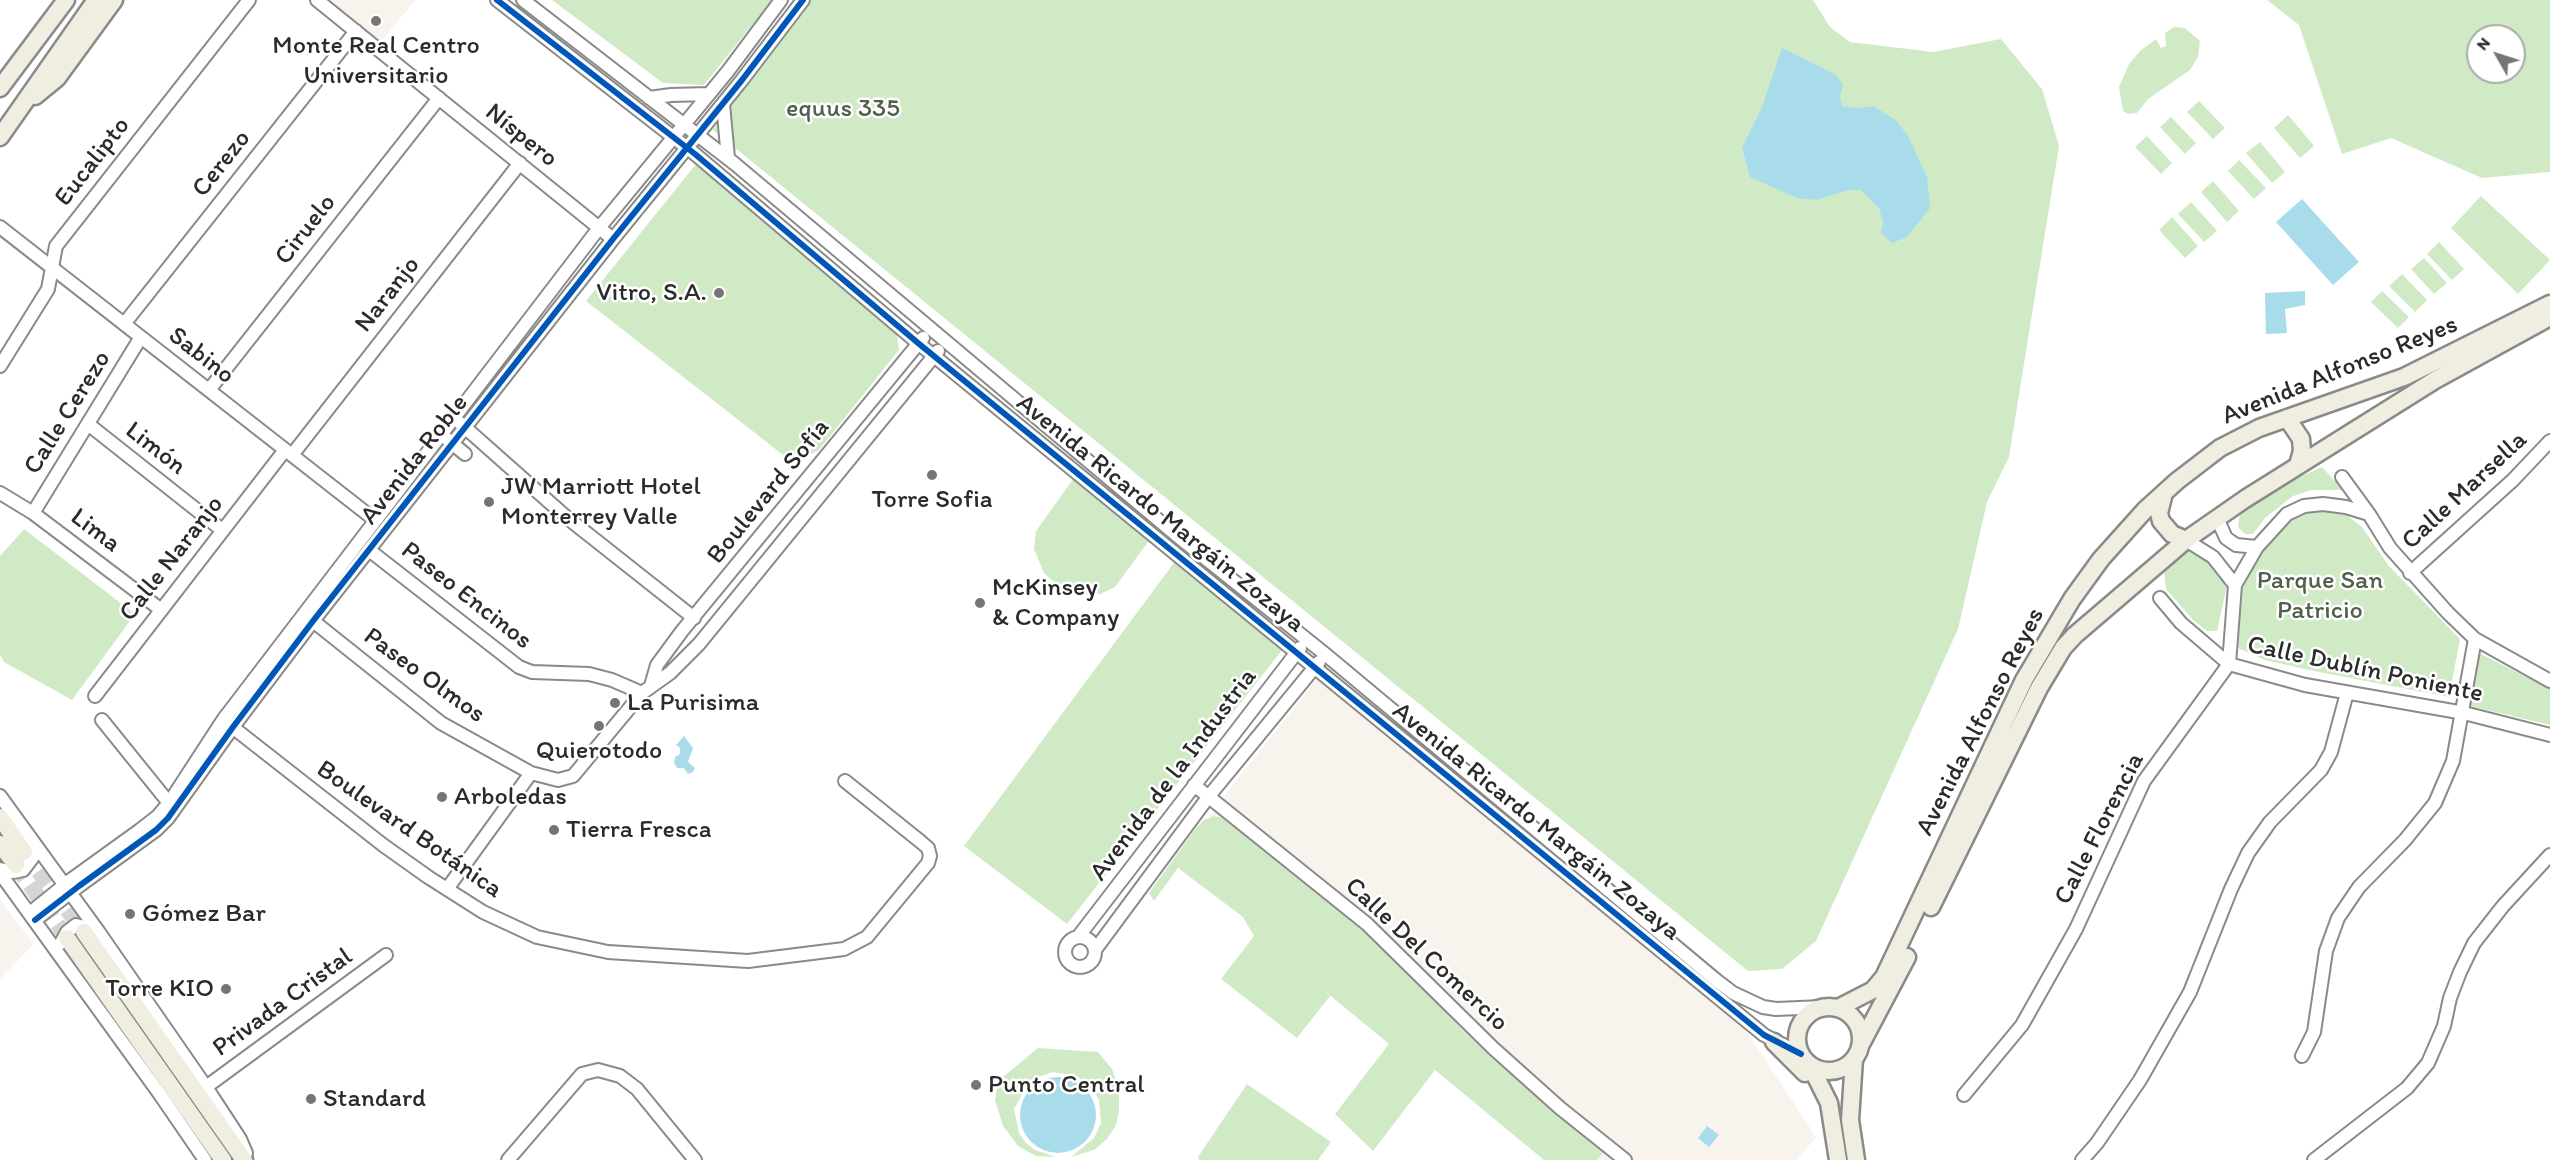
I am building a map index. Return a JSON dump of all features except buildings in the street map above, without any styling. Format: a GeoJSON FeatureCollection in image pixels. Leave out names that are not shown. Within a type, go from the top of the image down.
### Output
{"type":"FeatureCollection","features":[{"type":"Feature","properties":{"kind":"main road"},"geometry":{"type":"LineString","coordinates":[[36,41],[41,20],[52,0]]}},
{"type":"Feature","properties":{"kind":"main road"},"geometry":{"type":"LineString","coordinates":[[2,81],[36,41],[66,0]]}},
{"type":"Feature","properties":{"kind":"main road"},"geometry":{"type":"LineString","coordinates":[[0,137],[96,0]]}},
{"type":"Feature","properties":{"kind":"main road"},"geometry":{"type":"LineString","coordinates":[[24,103],[57,78],[114,0]]}},
{"type":"Feature","properties":{"kind":"main road","name":"Avenida Alfonso Reyes"},"geometry":{"type":"LineString","coordinates":[[1831,1008],[1873,990],[1884,977],[2024,680],[2072,599],[2101,559],[2164,493],[2220,448],[2259,428],[2404,377],[2550,304]]}},
{"type":"Feature","properties":{"kind":"main road","name":"Avenida Alfonso Reyes"},"geometry":{"type":"LineString","coordinates":[[1856,1160],[1850,1120],[1857,1052],[1898,977],[2051,666],[2075,635],[2186,540],[2217,518],[2435,380],[2550,318]]}},
{"type":"Feature","properties":{"kind":"main road"},"geometry":{"type":"LineString","coordinates":[[2287,418],[2301,439],[2302,451],[2298,465]]}},
{"type":"Feature","properties":{"kind":"main road"},"geometry":{"type":"LineString","coordinates":[[2164,493],[2159,513],[2161,522],[2172,534],[2186,540]]}},
{"type":"Feature","properties":{"kind":"main road"},"geometry":{"type":"LineString","coordinates":[[0,817],[14,860]]}},
{"type":"Feature","properties":{"kind":"main road"},"geometry":{"type":"LineString","coordinates":[[0,844],[14,860]]}},
{"type":"Feature","properties":{"kind":"main road"},"geometry":{"type":"LineString","coordinates":[[91,932],[246,1160]]}},
{"type":"Feature","properties":{"kind":"main road"},"geometry":{"type":"LineString","coordinates":[[67,938],[223,1160]]}},
{"type":"Feature","properties":{"kind":"main road"},"geometry":{"type":"LineString","coordinates":[[1805,1060],[1819,1070],[1838,1070],[1857,1052],[1860,1029],[1855,1020],[1831,1008],[1812,1012],[1803,1020],[1798,1031],[1797,1043],[1805,1060],[1822,1086],[1829,1103],[1838,1160]]}},
{"type":"Feature","properties":{"kind":"main road"},"geometry":{"type":"LineString","coordinates":[[1774,1041],[1792,1061],[1822,1086]]}},
{"type":"Feature","properties":{"kind":"street","name":"Eucalipto"},"geometry":{"type":"LineString","coordinates":[[0,366],[48,289],[56,246],[249,0]]}},
{"type":"Feature","properties":{"kind":"street","name":"Níspero"},"geometry":{"type":"LineString","coordinates":[[317,0],[613,239]]}},
{"type":"Feature","properties":{"kind":"street","name":"Avenida Ricardo Margáin Zozaya"},"geometry":{"type":"LineString","coordinates":[[497,0],[674,137],[918,344],[1315,668],[1774,1041],[1805,1060]]}},
{"type":"Feature","properties":{"kind":"street","name":"Avenida Ricardo Margáin Zozaya"},"geometry":{"type":"LineString","coordinates":[[523,0],[728,158],[1175,534],[1325,654],[1733,993],[1763,1007],[1831,1008]]}},
{"type":"Feature","properties":{"kind":"street","name":"Avenida Roble"},"geometry":{"type":"LineString","coordinates":[[33,917],[158,816],[169,803],[375,520],[599,228],[709,94],[781,0]]}},
{"type":"Feature","properties":{"kind":"street","name":"Avenida Roble"},"geometry":{"type":"LineString","coordinates":[[67,889],[163,824],[228,723],[313,621],[803,0]]}},
{"type":"Feature","properties":{"kind":"street"},"geometry":{"type":"LineString","coordinates":[[773,11],[788,21]]}},
{"type":"Feature","properties":{"kind":"street","name":"Cerezo"},"geometry":{"type":"LineString","coordinates":[[124,324],[356,31]]}},
{"type":"Feature","properties":{"kind":"street"},"geometry":{"type":"LineString","coordinates":[[649,98],[709,94]]}},
{"type":"Feature","properties":{"kind":"street","name":"Ciruelo"},"geometry":{"type":"LineString","coordinates":[[209,390],[439,98]]}},
{"type":"Feature","properties":{"kind":"street"},"geometry":{"type":"LineString","coordinates":[[723,104],[728,158]]}},
{"type":"Feature","properties":{"kind":"street","name":"Naranjo"},"geometry":{"type":"LineString","coordinates":[[288,453],[520,163]]}},
{"type":"Feature","properties":{"kind":"street","name":"Sabino"},"geometry":{"type":"LineString","coordinates":[[0,227],[375,520]]}},
{"type":"Feature","properties":{"kind":"street","name":"Boulevard Sofía"},"geometry":{"type":"LineString","coordinates":[[544,777],[558,780],[573,776],[646,689],[657,665],[694,618],[930,329]]}},
{"type":"Feature","properties":{"kind":"street","name":"Calle Cerezo"},"geometry":{"type":"LineString","coordinates":[[33,513],[141,338]]}},
{"type":"Feature","properties":{"kind":"street","name":"Boulevard Sofía"},"geometry":{"type":"LineString","coordinates":[[646,689],[670,673],[699,644],[946,343]]}},
{"type":"Feature","properties":{"kind":"street"},"geometry":{"type":"LineString","coordinates":[[454,418],[565,516],[694,618]]}},
{"type":"Feature","properties":{"kind":"street","name":"Limón"},"geometry":{"type":"LineString","coordinates":[[88,424],[222,530]]}},
{"type":"Feature","properties":{"kind":"street"},"geometry":{"type":"LineString","coordinates":[[441,435],[465,454]]}},
{"type":"Feature","properties":{"kind":"street","name":"Calle Marsella"},"geometry":{"type":"LineString","coordinates":[[2410,573],[2513,480],[2550,441]]}},
{"type":"Feature","properties":{"kind":"street","name":"Calle Naranjo"},"geometry":{"type":"LineString","coordinates":[[95,696],[222,530],[288,453]]}},
{"type":"Feature","properties":{"kind":"street"},"geometry":{"type":"LineString","coordinates":[[2342,477],[2390,548],[2410,573],[2475,639],[2550,681]]}},
{"type":"Feature","properties":{"kind":"street","name":"Lima"},"geometry":{"type":"LineString","coordinates":[[0,493],[33,513],[160,609]]}},
{"type":"Feature","properties":{"kind":"street"},"geometry":{"type":"LineString","coordinates":[[2229,664],[2235,585],[2257,547],[2287,514],[2304,506],[2324,504],[2346,507],[2369,514]]}},
{"type":"Feature","properties":{"kind":"street"},"geometry":{"type":"LineString","coordinates":[[2217,518],[2226,538],[2236,545],[2257,547]]}},
{"type":"Feature","properties":{"kind":"street"},"geometry":{"type":"LineString","coordinates":[[2213,557],[2226,538]]}},
{"type":"Feature","properties":{"kind":"street"},"geometry":{"type":"LineString","coordinates":[[2186,540],[2213,557],[2235,585]]}},
{"type":"Feature","properties":{"kind":"street","name":"Paseo Encinos"},"geometry":{"type":"LineString","coordinates":[[369,550],[519,667],[532,672],[588,674],[646,689]]}},
{"type":"Feature","properties":{"kind":"street","name":"Calle Dublín Poniente"},"geometry":{"type":"LineString","coordinates":[[2160,598],[2181,623],[2229,664],[2264,675],[2347,693],[2464,713],[2550,735]]}},
{"type":"Feature","properties":{"kind":"street","name":"Paseo Olmos"},"geometry":{"type":"LineString","coordinates":[[313,621],[441,723],[544,777]]}},
{"type":"Feature","properties":{"kind":"street"},"geometry":{"type":"LineString","coordinates":[[2302,1056],[2314,1032],[2326,951],[2338,918],[2359,887],[2405,840],[2435,803],[2453,761],[2464,713],[2475,639]]}},
{"type":"Feature","properties":{"kind":"street","name":"Avenida de la Industria"},"geometry":{"type":"LineString","coordinates":[[1078,937],[1307,640]]}},
{"type":"Feature","properties":{"kind":"street","name":"Avenida de la Industria"},"geometry":{"type":"LineString","coordinates":[[1095,950],[1209,796],[1325,654]]}},
{"type":"Feature","properties":{"kind":"street","name":"Calle Florencia"},"geometry":{"type":"LineString","coordinates":[[1964,1095],[2022,1025],[2076,929],[2144,781],[2229,664]]}},
{"type":"Feature","properties":{"kind":"street"},"geometry":{"type":"LineString","coordinates":[[2082,1160],[2097,1143],[2140,1080],[2190,992],[2231,889],[2248,853],[2271,822],[2321,770],[2331,752],[2347,693]]}},
{"type":"Feature","properties":{"kind":"street"},"geometry":{"type":"LineString","coordinates":[[102,720],[169,803]]}},
{"type":"Feature","properties":{"kind":"street","name":"Boulevard Botánica"},"geometry":{"type":"LineString","coordinates":[[228,723],[357,825],[447,890],[483,912],[537,937],[608,952],[748,961],[844,949],[867,937],[928,863],[930,856],[928,848],[845,782]]}},
{"type":"Feature","properties":{"kind":"street"},"geometry":{"type":"LineString","coordinates":[[447,890],[531,772]]}},
{"type":"Feature","properties":{"kind":"street","name":"Calle Del Comercio"},"geometry":{"type":"LineString","coordinates":[[1194,785],[1374,930],[1493,1048],[1560,1108],[1625,1160]]}},
{"type":"Feature","properties":{"kind":"street"},"geometry":{"type":"LineString","coordinates":[[0,796],[14,860],[33,917],[205,1160]]}},
{"type":"Feature","properties":{"kind":"street"},"geometry":{"type":"LineString","coordinates":[[2314,1160],[2407,1088],[2428,1063],[2444,1026],[2457,981],[2474,943],[2503,906],[2550,855]]}},
{"type":"Feature","properties":{"kind":"street"},"geometry":{"type":"LineString","coordinates":[[14,860],[67,889],[91,932],[206,1087],[240,1139],[246,1160]]}},
{"type":"Feature","properties":{"kind":"street"},"geometry":{"type":"LineString","coordinates":[[63,958],[61,942],[72,928],[82,925],[91,932]]}},
{"type":"Feature","properties":{"kind":"street"},"geometry":{"type":"LineString","coordinates":[[1078,937],[1089,940],[1095,950],[1093,958],[1087,965],[1071,964],[1065,954],[1065,948],[1072,939],[1078,937]]}},
{"type":"Feature","properties":{"kind":"street","name":"Privada Cristal"},"geometry":{"type":"LineString","coordinates":[[206,1087],[386,955]]}},
{"type":"Feature","properties":{"kind":"street"},"geometry":{"type":"LineString","coordinates":[[508,1160],[582,1074],[590,1071],[608,1072],[620,1076],[648,1101],[695,1160]]}},
{"type":"Feature","properties":{"kind":"shaded area","name":"Monte Real Centro Universitario"},"geometry":{"type":"Polygon","coordinates":[[[327,0],[415,0],[381,42],[327,0]]]}},
{"type":"Feature","properties":{"kind":"shaded area"},"geometry":{"type":"Polygon","coordinates":[[[1317,679],[1741,1023],[1816,1137],[1797,1160],[1547,1160],[1180,860],[1224,796],[1317,679]]]}},
{"type":"Feature","properties":{"kind":"shaded area"},"geometry":{"type":"Polygon","coordinates":[[[0,900],[34,944],[0,979],[0,900]]]}},
{"type":"Feature","properties":{"kind":"green space"},"geometry":{"type":"Polygon","coordinates":[[[552,0],[772,0],[704,85],[663,83],[552,0]]]}},
{"type":"Feature","properties":{"kind":"green space","name":"equus 335"},"geometry":{"type":"Polygon","coordinates":[[[812,0],[1813,0],[1830,27],[1850,42],[1933,52],[2001,39],[2042,89],[2059,146],[2009,457],[1987,502],[1958,629],[1816,941],[1782,969],[1748,971],[713,130],[812,0]]]}},
{"type":"Feature","properties":{"kind":"green space"},"geometry":{"type":"Polygon","coordinates":[[[2267,0],[2550,0],[2550,172],[2482,178],[2391,138],[2342,154],[2299,25],[2267,0]]]}},
{"type":"Feature","properties":{"kind":"green space"},"geometry":{"type":"Polygon","coordinates":[[[2174,27],[2185,28],[2200,41],[2198,57],[2190,70],[2148,99],[2137,113],[2128,114],[2123,111],[2119,87],[2129,64],[2140,51],[2156,39],[2161,48],[2166,46],[2165,33],[2174,27]]]}},
{"type":"Feature","properties":{"kind":"green space"},"geometry":{"type":"Polygon","coordinates":[[[2199,101],[2225,128],[2213,139],[2187,112],[2199,101]]]}},
{"type":"Feature","properties":{"kind":"green space"},"geometry":{"type":"Polygon","coordinates":[[[2288,115],[2314,146],[2300,158],[2274,128],[2288,115]]]}},
{"type":"Feature","properties":{"kind":"green space"},"geometry":{"type":"Polygon","coordinates":[[[2171,117],[2196,143],[2185,154],[2160,127],[2171,117]]]}},
{"type":"Feature","properties":{"kind":"green space"},"geometry":{"type":"Polygon","coordinates":[[[2147,136],[2172,163],[2161,174],[2135,147],[2147,136]]]}},
{"type":"Feature","properties":{"kind":"green space"},"geometry":{"type":"Polygon","coordinates":[[[2260,142],[2285,172],[2272,183],[2246,153],[2260,142]]]}},
{"type":"Feature","properties":{"kind":"green space"},"geometry":{"type":"Polygon","coordinates":[[[2239,160],[2266,188],[2254,199],[2228,171],[2239,160]]]}},
{"type":"Feature","properties":{"kind":"green space"},"geometry":{"type":"Polygon","coordinates":[[[696,164],[896,325],[899,350],[819,450],[801,459],[787,458],[586,301],[696,164]]]}},
{"type":"Feature","properties":{"kind":"green space"},"geometry":{"type":"Polygon","coordinates":[[[2213,181],[2239,211],[2227,222],[2201,192],[2213,181]]]}},
{"type":"Feature","properties":{"kind":"green space"},"geometry":{"type":"Polygon","coordinates":[[[2481,196],[2550,260],[2518,294],[2451,228],[2481,196]]]}},
{"type":"Feature","properties":{"kind":"green space"},"geometry":{"type":"Polygon","coordinates":[[[2191,202],[2217,231],[2204,242],[2178,214],[2191,202]]]}},
{"type":"Feature","properties":{"kind":"green space"},"geometry":{"type":"Polygon","coordinates":[[[2172,217],[2198,246],[2185,258],[2159,230],[2172,217]]]}},
{"type":"Feature","properties":{"kind":"green space"},"geometry":{"type":"Polygon","coordinates":[[[2439,242],[2464,269],[2452,280],[2427,254],[2439,242]]]}},
{"type":"Feature","properties":{"kind":"green space"},"geometry":{"type":"Polygon","coordinates":[[[2424,258],[2447,283],[2434,294],[2411,269],[2424,258]]]}},
{"type":"Feature","properties":{"kind":"green space"},"geometry":{"type":"Polygon","coordinates":[[[2402,274],[2427,300],[2415,312],[2389,286],[2402,274]]]}},
{"type":"Feature","properties":{"kind":"green space"},"geometry":{"type":"Polygon","coordinates":[[[2382,291],[2409,317],[2398,328],[2371,302],[2382,291]]]}},
{"type":"Feature","properties":{"kind":"green space"},"geometry":{"type":"Polygon","coordinates":[[[2322,467],[2343,490],[2312,490],[2293,496],[2265,518],[2253,534],[2245,534],[2238,527],[2240,512],[2289,482],[2322,467]]]}},
{"type":"Feature","properties":{"kind":"green space"},"geometry":{"type":"Polygon","coordinates":[[[1076,475],[1151,538],[1115,587],[1100,594],[1082,595],[1067,591],[1055,583],[1044,573],[1034,549],[1036,531],[1076,475]]]}},
{"type":"Feature","properties":{"kind":"green space","name":"Parque San Patricio"},"geometry":{"type":"Polygon","coordinates":[[[2325,508],[2345,514],[2362,527],[2388,565],[2460,639],[2449,697],[2265,660],[2238,648],[2239,613],[2244,582],[2260,554],[2280,529],[2302,512],[2325,508]]]}},
{"type":"Feature","properties":{"kind":"green space"},"geometry":{"type":"Polygon","coordinates":[[[24,529],[135,614],[72,700],[4,662],[0,655],[0,556],[24,529]]]}},
{"type":"Feature","properties":{"kind":"green space"},"geometry":{"type":"Polygon","coordinates":[[[2190,550],[2217,566],[2227,586],[2217,631],[2207,631],[2193,620],[2166,589],[2164,571],[2190,550]]]}},
{"type":"Feature","properties":{"kind":"green space"},"geometry":{"type":"Polygon","coordinates":[[[1176,560],[1286,645],[1067,924],[964,846],[1176,560]]]}},
{"type":"Feature","properties":{"kind":"green space"},"geometry":{"type":"Polygon","coordinates":[[[2479,653],[2550,689],[2550,725],[2470,706],[2479,653]]]}},
{"type":"Feature","properties":{"kind":"green space"},"geometry":{"type":"Polygon","coordinates":[[[1214,816],[1223,818],[1327,899],[1397,960],[1462,1030],[1495,1061],[1605,1150],[1597,1160],[1544,1160],[1435,1070],[1373,1151],[1335,1114],[1389,1044],[1326,992],[1330,996],[1297,1038],[1221,979],[1254,936],[1243,917],[1178,868],[1154,901],[1149,893],[1196,828],[1204,820],[1214,816]]]}},
{"type":"Feature","properties":{"kind":"green space"},"geometry":{"type":"Polygon","coordinates":[[[1038,1048],[1098,1052],[1112,1069],[1119,1088],[1119,1111],[1116,1125],[1107,1139],[1094,1150],[1071,1157],[1094,1138],[1101,1123],[1099,1100],[1094,1091],[1077,1076],[1053,1072],[1038,1077],[1028,1084],[1014,1109],[1019,1133],[1026,1143],[1035,1150],[1056,1157],[1036,1156],[1018,1146],[1003,1126],[995,1100],[998,1081],[1038,1048]]]}},
{"type":"Feature","properties":{"kind":"green space"},"geometry":{"type":"Polygon","coordinates":[[[1247,1084],[1331,1142],[1318,1160],[1199,1160],[1198,1157],[1247,1084]]]}},
{"type":"Feature","properties":{"kind":"water"},"geometry":{"type":"Polygon","coordinates":[[[1782,48],[1835,74],[1843,85],[1840,96],[1842,106],[1857,108],[1873,106],[1896,120],[1908,136],[1927,177],[1930,208],[1907,237],[1892,243],[1881,233],[1883,223],[1879,208],[1861,190],[1848,190],[1816,200],[1797,198],[1750,177],[1742,148],[1762,107],[1782,48]]]}},
{"type":"Feature","properties":{"kind":"water"},"geometry":{"type":"Polygon","coordinates":[[[2302,199],[2359,262],[2333,285],[2276,222],[2302,199]]]}},
{"type":"Feature","properties":{"kind":"water"},"geometry":{"type":"Polygon","coordinates":[[[2305,291],[2305,305],[2285,309],[2287,333],[2266,334],[2265,293],[2305,291]]]}},
{"type":"Feature","properties":{"kind":"water"},"geometry":{"type":"Polygon","coordinates":[[[684,736],[693,748],[688,762],[695,768],[688,774],[684,768],[677,768],[674,763],[675,757],[680,754],[680,748],[676,745],[684,736]]]}},
{"type":"Feature","properties":{"kind":"water"},"geometry":{"type":"Polygon","coordinates":[[[1051,1077],[1065,1077],[1079,1083],[1090,1094],[1094,1100],[1096,1115],[1094,1130],[1085,1142],[1073,1151],[1051,1153],[1037,1147],[1026,1136],[1020,1122],[1020,1108],[1026,1094],[1037,1083],[1051,1077]]]}},
{"type":"Feature","properties":{"kind":"water"},"geometry":{"type":"Polygon","coordinates":[[[1707,1126],[1719,1135],[1709,1147],[1698,1138],[1707,1126]]]}},
{"type":"Feature","properties":{"kind":"tunnel"},"geometry":{"type":"LineString","coordinates":[[24,852],[84,932]]}},
{"type":"Feature","properties":{"kind":"tunnel"},"geometry":{"type":"LineString","coordinates":[[16,865],[67,938]]}},
{"type":"Feature","properties":{"kind":"cycle path"},"geometry":{"type":"LineString","coordinates":[[497,0],[695,154],[918,343],[1764,1035],[1801,1054]]}},
{"type":"Feature","properties":{"kind":"cycle path"},"geometry":{"type":"LineString","coordinates":[[35,920],[156,830],[168,818],[313,621],[803,0]]}},
{"type":"Feature","properties":{"kind":"place","name":"Monte Real Centro Universitario"},"geometry":{"type":"Point","coordinates":[376,21]}},
{"type":"Feature","properties":{"kind":"place","name":"Vitro, S.A."},"geometry":{"type":"Point","coordinates":[719,293]}},
{"type":"Feature","properties":{"kind":"place","name":"Torre Sofia"},"geometry":{"type":"Point","coordinates":[932,475]}},
{"type":"Feature","properties":{"kind":"place","name":"JW Marriott Hotel Monterrey Valle"},"geometry":{"type":"Point","coordinates":[489,502]}},
{"type":"Feature","properties":{"kind":"place","name":"McKinsey & Company"},"geometry":{"type":"Point","coordinates":[980,603]}},
{"type":"Feature","properties":{"kind":"place","name":"La Purisima"},"geometry":{"type":"Point","coordinates":[615,703]}},
{"type":"Feature","properties":{"kind":"place","name":"Quierotodo"},"geometry":{"type":"Point","coordinates":[599,726]}},
{"type":"Feature","properties":{"kind":"place","name":"Arboledas"},"geometry":{"type":"Point","coordinates":[442,797]}},
{"type":"Feature","properties":{"kind":"place","name":"Tierra Fresca"},"geometry":{"type":"Point","coordinates":[554,830]}},
{"type":"Feature","properties":{"kind":"place","name":"Gómez Bar"},"geometry":{"type":"Point","coordinates":[130,914]}},
{"type":"Feature","properties":{"kind":"place","name":"Torre KIO"},"geometry":{"type":"Point","coordinates":[226,989]}},
{"type":"Feature","properties":{"kind":"place","name":"Punto Central"},"geometry":{"type":"Point","coordinates":[976,1085]}},
{"type":"Feature","properties":{"kind":"place","name":"Standard"},"geometry":{"type":"Point","coordinates":[311,1099]}}]}
